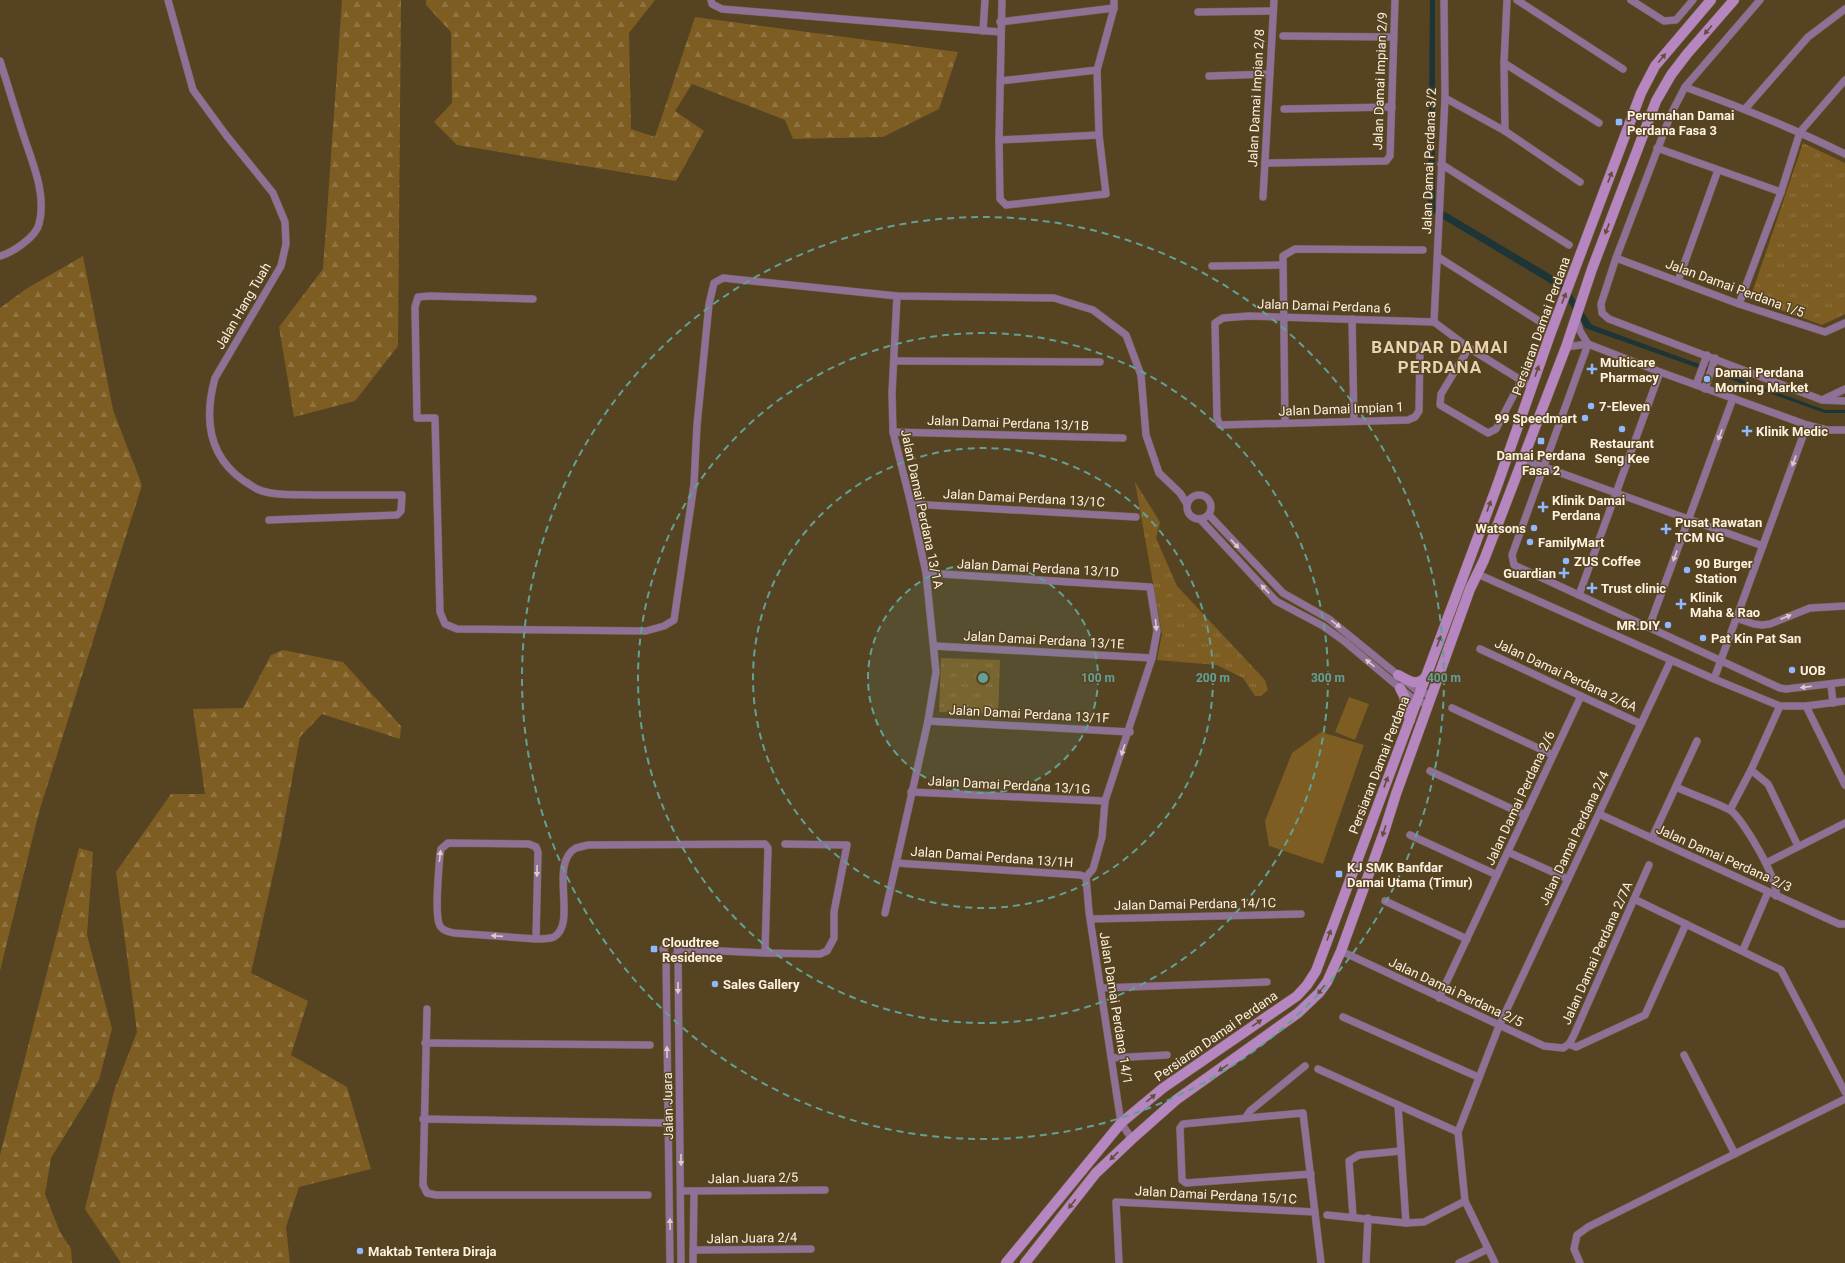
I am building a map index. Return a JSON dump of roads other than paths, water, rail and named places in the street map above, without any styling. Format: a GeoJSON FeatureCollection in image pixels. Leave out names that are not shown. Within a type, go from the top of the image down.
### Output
{"type":"FeatureCollection","features":[{"type":"Feature","properties":{"kind":"main road","name":"Persiaran Damai Perdana"},"geometry":{"type":"LineString","coordinates":[[1006,1263],[1121,1123],[1163,1088],[1304,990],[1316,971],[1641,93],[1655,66],[1711,0]]}},
{"type":"Feature","properties":{"kind":"main road","name":"Persiaran Damai Perdana"},"geometry":{"type":"LineString","coordinates":[[1025,1263],[1096,1173],[1132,1139],[1176,1100],[1286,1023],[1320,993],[1327,982],[1341,951],[1470,589],[1484,560],[1566,347],[1592,269],[1656,101],[1671,75],[1687,54],[1734,0]]}},
{"type":"Feature","properties":{"kind":"main road","name":"Persiaran Damai Perdana"},"geometry":{"type":"LineString","coordinates":[[1424,717],[1436,700],[1482,576],[1484,560]]}},
{"type":"Feature","properties":{"kind":"main road"},"geometry":{"type":"LineString","coordinates":[[1398,675],[1413,683],[1420,683],[1425,678]]}},
{"type":"Feature","properties":{"kind":"main road"},"geometry":{"type":"LineString","coordinates":[[1400,688],[1404,696],[1410,720]]}},
{"type":"Feature","properties":{"kind":"main road"},"geometry":{"type":"LineString","coordinates":[[1280,1008],[1276,1016],[1280,1022],[1286,1023]]}},
{"type":"Feature","properties":{"kind":"street","name":"Jalan Hang Tuah"},"geometry":{"type":"LineString","coordinates":[[168,0],[193,90],[226,135],[273,193],[285,222],[286,244],[281,266],[215,378],[211,395],[210,420],[213,440],[223,462],[238,476],[257,489],[278,494],[402,495],[401,511],[397,515],[269,520]]}},
{"type":"Feature","properties":{"kind":"street"},"geometry":{"type":"LineString","coordinates":[[711,0],[712,4],[716,8],[1000,32]]}},
{"type":"Feature","properties":{"kind":"street"},"geometry":{"type":"LineString","coordinates":[[983,31],[985,0]]}},
{"type":"Feature","properties":{"kind":"street"},"geometry":{"type":"LineString","coordinates":[[1002,0],[1000,22],[999,140],[1002,202],[1006,205],[1106,194],[1099,135],[1097,70],[1114,8],[1114,0]]}},
{"type":"Feature","properties":{"kind":"street","name":"Jalan Damai Impian 2/8"},"geometry":{"type":"LineString","coordinates":[[1263,197],[1274,0]]}},
{"type":"Feature","properties":{"kind":"street","name":"Jalan Damai Impian 2/9"},"geometry":{"type":"LineString","coordinates":[[1265,163],[1386,161],[1390,156],[1395,0]]}},
{"type":"Feature","properties":{"kind":"street","name":"Jalan Damai Perdana 3/2"},"geometry":{"type":"LineString","coordinates":[[1434,322],[1444,98],[1444,0]]}},
{"type":"Feature","properties":{"kind":"street"},"geometry":{"type":"LineString","coordinates":[[1505,131],[1504,63],[1507,0]]}},
{"type":"Feature","properties":{"kind":"street"},"geometry":{"type":"LineString","coordinates":[[1517,0],[1624,69]]}},
{"type":"Feature","properties":{"kind":"street"},"geometry":{"type":"LineString","coordinates":[[1631,0],[1664,21],[1676,20],[1693,0]]}},
{"type":"Feature","properties":{"kind":"street"},"geometry":{"type":"LineString","coordinates":[[1760,0],[1685,87],[1657,148],[1616,258],[1602,304],[1602,313],[1609,319],[1714,361],[1822,400],[1845,401]]}},
{"type":"Feature","properties":{"kind":"street"},"geometry":{"type":"LineString","coordinates":[[1000,22],[1114,8]]}},
{"type":"Feature","properties":{"kind":"street"},"geometry":{"type":"LineString","coordinates":[[1745,109],[1808,37],[1845,9]]}},
{"type":"Feature","properties":{"kind":"street"},"geometry":{"type":"LineString","coordinates":[[1198,12],[1273,11]]}},
{"type":"Feature","properties":{"kind":"street"},"geometry":{"type":"LineString","coordinates":[[1284,36],[1393,37]]}},
{"type":"Feature","properties":{"kind":"street"},"geometry":{"type":"LineString","coordinates":[[0,61],[38,181],[42,205],[39,226],[25,242],[9,254],[0,256]]}},
{"type":"Feature","properties":{"kind":"street"},"geometry":{"type":"LineString","coordinates":[[1504,63],[1599,124]]}},
{"type":"Feature","properties":{"kind":"street"},"geometry":{"type":"LineString","coordinates":[[1000,81],[1097,70]]}},
{"type":"Feature","properties":{"kind":"street"},"geometry":{"type":"LineString","coordinates":[[1209,76],[1270,74]]}},
{"type":"Feature","properties":{"kind":"street"},"geometry":{"type":"LineString","coordinates":[[1739,304],[1781,192],[1800,132],[1845,80]]}},
{"type":"Feature","properties":{"kind":"street"},"geometry":{"type":"LineString","coordinates":[[1685,87],[1745,109],[1800,132],[1845,154]]}},
{"type":"Feature","properties":{"kind":"street"},"geometry":{"type":"LineString","coordinates":[[1444,98],[1505,131],[1580,182]]}},
{"type":"Feature","properties":{"kind":"street"},"geometry":{"type":"LineString","coordinates":[[1284,109],[1392,107]]}},
{"type":"Feature","properties":{"kind":"street"},"geometry":{"type":"LineString","coordinates":[[999,140],[1099,135]]}},
{"type":"Feature","properties":{"kind":"street"},"geometry":{"type":"LineString","coordinates":[[1657,148],[1781,192]]}},
{"type":"Feature","properties":{"kind":"street"},"geometry":{"type":"LineString","coordinates":[[1441,164],[1570,245]]}},
{"type":"Feature","properties":{"kind":"street"},"geometry":{"type":"LineString","coordinates":[[1678,281],[1718,170]]}},
{"type":"Feature","properties":{"kind":"street"},"geometry":{"type":"LineString","coordinates":[[1285,423],[1283,256],[1295,249],[1423,250]]}},
{"type":"Feature","properties":{"kind":"street"},"geometry":{"type":"LineString","coordinates":[[1438,257],[1539,321]]}},
{"type":"Feature","properties":{"kind":"street","name":"Jalan Damai Perdana 1/5"},"geometry":{"type":"LineString","coordinates":[[1616,258],[1739,304],[1825,332],[1845,323]]}},
{"type":"Feature","properties":{"kind":"street"},"geometry":{"type":"LineString","coordinates":[[1212,266],[1282,265]]}},
{"type":"Feature","properties":{"kind":"street"},"geometry":{"type":"LineString","coordinates":[[533,299],[430,296],[418,297],[415,307],[417,418],[435,418],[440,612],[445,624],[457,629],[646,631],[664,626],[674,620],[694,484],[697,425],[709,304],[714,282],[723,278],[897,296],[1054,298],[1093,310],[1126,336],[1141,375],[1146,435],[1159,472],[1180,493],[1187,504],[1189,514],[1194,518],[1200,519],[1209,515],[1212,508],[1210,501],[1202,495],[1194,496],[1180,493]]}},
{"type":"Feature","properties":{"kind":"street","name":"Jalan Damai Perdana 13/1A"},"geometry":{"type":"LineString","coordinates":[[885,913],[928,721],[936,672],[926,573],[893,432],[897,296]]}},
{"type":"Feature","properties":{"kind":"street","name":"Jalan Damai Perdana 6"},"geometry":{"type":"LineString","coordinates":[[1220,425],[1217,418],[1215,323],[1223,318],[1284,316],[1434,322]]}},
{"type":"Feature","properties":{"kind":"street"},"geometry":{"type":"LineString","coordinates":[[1576,318],[1580,331],[1588,344]]}},
{"type":"Feature","properties":{"kind":"street"},"geometry":{"type":"LineString","coordinates":[[1352,319],[1354,421]]}},
{"type":"Feature","properties":{"kind":"street"},"geometry":{"type":"LineString","coordinates":[[1434,322],[1470,348],[1532,387]]}},
{"type":"Feature","properties":{"kind":"street"},"geometry":{"type":"LineString","coordinates":[[1588,344],[1512,555],[1514,566],[1780,688],[1786,689],[1845,682]]}},
{"type":"Feature","properties":{"kind":"street"},"geometry":{"type":"LineString","coordinates":[[1566,347],[1588,344],[1705,389],[1807,425],[1827,430],[1845,430]]}},
{"type":"Feature","properties":{"kind":"street","name":"Jalan Damai Impian 1"},"geometry":{"type":"LineString","coordinates":[[1220,425],[1408,420],[1416,417],[1419,411],[1420,346]]}},
{"type":"Feature","properties":{"kind":"street"},"geometry":{"type":"LineString","coordinates":[[1470,348],[1441,394],[1440,404],[1488,433],[1496,429],[1521,381]]}},
{"type":"Feature","properties":{"kind":"street"},"geometry":{"type":"LineString","coordinates":[[1696,385],[1706,358]]}},
{"type":"Feature","properties":{"kind":"street"},"geometry":{"type":"LineString","coordinates":[[894,361],[1100,362]]}},
{"type":"Feature","properties":{"kind":"street"},"geometry":{"type":"LineString","coordinates":[[1705,389],[1714,361]]}},
{"type":"Feature","properties":{"kind":"street"},"geometry":{"type":"LineString","coordinates":[[1578,595],[1660,372]]}},
{"type":"Feature","properties":{"kind":"street"},"geometry":{"type":"LineString","coordinates":[[1822,400],[1845,389]]}},
{"type":"Feature","properties":{"kind":"street"},"geometry":{"type":"LineString","coordinates":[[1649,628],[1733,398]]}},
{"type":"Feature","properties":{"kind":"street"},"geometry":{"type":"LineString","coordinates":[[1714,679],[1807,425]]}},
{"type":"Feature","properties":{"kind":"street","name":"Jalan Damai Perdana 13/1B"},"geometry":{"type":"LineString","coordinates":[[893,432],[1123,438]]}},
{"type":"Feature","properties":{"kind":"street"},"geometry":{"type":"LineString","coordinates":[[1508,454],[1763,546]]}},
{"type":"Feature","properties":{"kind":"street"},"geometry":{"type":"LineString","coordinates":[[1187,504],[1194,496]]}},
{"type":"Feature","properties":{"kind":"street","name":"Jalan Damai Perdana 13/1C"},"geometry":{"type":"LineString","coordinates":[[911,504],[1136,517]]}},
{"type":"Feature","properties":{"kind":"street"},"geometry":{"type":"LineString","coordinates":[[1209,515],[1283,593],[1329,619],[1398,675],[1418,697]]}},
{"type":"Feature","properties":{"kind":"street"},"geometry":{"type":"LineString","coordinates":[[1200,519],[1276,601],[1323,626],[1400,688],[1429,701]]}},
{"type":"Feature","properties":{"kind":"street","name":"Jalan Damai Perdana 13/1D"},"geometry":{"type":"LineString","coordinates":[[926,573],[1150,587],[1157,631],[1152,658]]}},
{"type":"Feature","properties":{"kind":"street"},"geometry":{"type":"LineString","coordinates":[[1482,576],[1714,679],[1780,706],[1806,706],[1845,701]]}},
{"type":"Feature","properties":{"kind":"street"},"geometry":{"type":"LineString","coordinates":[[1736,618],[1762,625],[1770,624],[1810,608],[1845,606]]}},
{"type":"Feature","properties":{"kind":"street","name":"Jalan Damai Perdana 13/1E"},"geometry":{"type":"LineString","coordinates":[[934,646],[1152,658]]}},
{"type":"Feature","properties":{"kind":"street","name":"Jalan Damai Perdana 2/6A"},"geometry":{"type":"LineString","coordinates":[[1480,649],[1641,724]]}},
{"type":"Feature","properties":{"kind":"street"},"geometry":{"type":"LineString","coordinates":[[1086,877],[1093,869],[1102,837],[1105,801],[1130,732],[1152,658]]}},
{"type":"Feature","properties":{"kind":"street","name":"Jalan Damai Perdana 2/4"},"geometry":{"type":"LineString","coordinates":[[1458,1132],[1499,1026],[1671,660]]}},
{"type":"Feature","properties":{"kind":"street"},"geometry":{"type":"LineString","coordinates":[[1831,684],[1833,703]]}},
{"type":"Feature","properties":{"kind":"street","name":"Jalan Damai Perdana 2/6"},"geometry":{"type":"LineString","coordinates":[[1439,998],[1581,696]]}},
{"type":"Feature","properties":{"kind":"street"},"geometry":{"type":"LineString","coordinates":[[1730,810],[1751,770],[1780,706]]}},
{"type":"Feature","properties":{"kind":"street"},"geometry":{"type":"LineString","coordinates":[[1806,706],[1845,785]]}},
{"type":"Feature","properties":{"kind":"street"},"geometry":{"type":"LineString","coordinates":[[1452,708],[1553,755]]}},
{"type":"Feature","properties":{"kind":"street","name":"Jalan Damai Perdana 13/1F"},"geometry":{"type":"LineString","coordinates":[[928,721],[1130,732]]}},
{"type":"Feature","properties":{"kind":"street"},"geometry":{"type":"LineString","coordinates":[[1652,838],[1698,741]]}},
{"type":"Feature","properties":{"kind":"street"},"geometry":{"type":"LineString","coordinates":[[1751,770],[1768,784],[1798,846]]}},
{"type":"Feature","properties":{"kind":"street"},"geometry":{"type":"LineString","coordinates":[[1430,771],[1525,815]]}},
{"type":"Feature","properties":{"kind":"street"},"geometry":{"type":"LineString","coordinates":[[1676,787],[1730,810],[1738,817],[1766,863],[1776,888],[1776,896]]}},
{"type":"Feature","properties":{"kind":"street","name":"Jalan Damai Perdana 13/1G"},"geometry":{"type":"LineString","coordinates":[[911,792],[1105,801]]}},
{"type":"Feature","properties":{"kind":"street","name":"Jalan Damai Perdana 2/3"},"geometry":{"type":"LineString","coordinates":[[1598,814],[1776,896],[1842,924]]}},
{"type":"Feature","properties":{"kind":"street"},"geometry":{"type":"LineString","coordinates":[[1766,863],[1845,823]]}},
{"type":"Feature","properties":{"kind":"street"},"geometry":{"type":"LineString","coordinates":[[1410,835],[1497,875]]}},
{"type":"Feature","properties":{"kind":"street"},"geometry":{"type":"LineString","coordinates":[[536,939],[538,852],[536,847],[529,844],[448,843],[444,845],[440,854],[437,912],[441,927],[446,931],[454,933],[536,939],[553,938],[559,933],[564,913],[564,871],[568,858],[575,849],[588,845],[763,844],[768,848],[765,953]]}},
{"type":"Feature","properties":{"kind":"street"},"geometry":{"type":"LineString","coordinates":[[678,949],[678,952],[673,957],[666,956],[663,949],[665,945],[673,943],[678,949],[820,954],[827,951],[834,938],[834,912],[847,845],[785,844]]}},
{"type":"Feature","properties":{"kind":"street"},"geometry":{"type":"LineString","coordinates":[[1508,852],[1568,879]]}},
{"type":"Feature","properties":{"kind":"street","name":"Jalan Damai Perdana 13/1H"},"geometry":{"type":"LineString","coordinates":[[896,863],[1080,874],[1086,877]]}},
{"type":"Feature","properties":{"kind":"street","name":"Jalan Damai Perdana 2/7A"},"geometry":{"type":"LineString","coordinates":[[1566,1046],[1649,865]]}},
{"type":"Feature","properties":{"kind":"street","name":"Jalan Damai Perdana 14/1"},"geometry":{"type":"LineString","coordinates":[[1086,877],[1121,1123],[1132,1139]]}},
{"type":"Feature","properties":{"kind":"street"},"geometry":{"type":"LineString","coordinates":[[1743,950],[1768,892]]}},
{"type":"Feature","properties":{"kind":"street"},"geometry":{"type":"LineString","coordinates":[[1634,899],[1743,950],[1781,970],[1845,1092]]}},
{"type":"Feature","properties":{"kind":"street"},"geometry":{"type":"LineString","coordinates":[[1385,901],[1467,939]]}},
{"type":"Feature","properties":{"kind":"street","name":"Jalan Damai Perdana 14/1C"},"geometry":{"type":"LineString","coordinates":[[1091,919],[1301,914]]}},
{"type":"Feature","properties":{"kind":"street","name":"Jalan Damai Perdana 2/5"},"geometry":{"type":"LineString","coordinates":[[1341,951],[1544,1046],[1576,1047],[1645,1016],[1686,924]]}},
{"type":"Feature","properties":{"kind":"street","name":"Jalan Juara"},"geometry":{"type":"LineString","coordinates":[[678,949],[681,1263]]}},
{"type":"Feature","properties":{"kind":"street","name":"Jalan Juara"},"geometry":{"type":"LineString","coordinates":[[666,956],[670,1263]]}},
{"type":"Feature","properties":{"kind":"street"},"geometry":{"type":"LineString","coordinates":[[1102,988],[1267,982]]}},
{"type":"Feature","properties":{"kind":"street"},"geometry":{"type":"LineString","coordinates":[[427,1009],[423,1119],[423,1185],[427,1193],[436,1195],[648,1194]]}},
{"type":"Feature","properties":{"kind":"street"},"geometry":{"type":"LineString","coordinates":[[1343,1017],[1478,1077]]}},
{"type":"Feature","properties":{"kind":"street"},"geometry":{"type":"LineString","coordinates":[[425,1044],[650,1044]]}},
{"type":"Feature","properties":{"kind":"street"},"geometry":{"type":"LineString","coordinates":[[1112,1058],[1167,1055]]}},
{"type":"Feature","properties":{"kind":"street"},"geometry":{"type":"LineString","coordinates":[[1684,1055],[1735,1154]]}},
{"type":"Feature","properties":{"kind":"street"},"geometry":{"type":"LineString","coordinates":[[1246,1117],[1250,1111],[1305,1066]]}},
{"type":"Feature","properties":{"kind":"street"},"geometry":{"type":"LineString","coordinates":[[1318,1070],[1458,1132],[1465,1201],[1495,1263]]}},
{"type":"Feature","properties":{"kind":"street"},"geometry":{"type":"LineString","coordinates":[[1580,1263],[1574,1249],[1577,1235],[1614,1214],[1845,1099]]}},
{"type":"Feature","properties":{"kind":"street"},"geometry":{"type":"LineString","coordinates":[[1398,1105],[1406,1223]]}},
{"type":"Feature","properties":{"kind":"street"},"geometry":{"type":"LineString","coordinates":[[1311,1174],[1186,1183],[1182,1180],[1180,1128],[1183,1124],[1303,1112],[1311,1174],[1321,1263]]}},
{"type":"Feature","properties":{"kind":"street"},"geometry":{"type":"LineString","coordinates":[[423,1119],[669,1123]]}},
{"type":"Feature","properties":{"kind":"street"},"geometry":{"type":"LineString","coordinates":[[1353,1216],[1348,1164],[1354,1157],[1359,1155],[1401,1151]]}},
{"type":"Feature","properties":{"kind":"street","name":"Jalan Juara 2/5"},"geometry":{"type":"LineString","coordinates":[[681,1191],[826,1190]]}},
{"type":"Feature","properties":{"kind":"street"},"geometry":{"type":"LineString","coordinates":[[693,1263],[694,1192]]}},
{"type":"Feature","properties":{"kind":"street"},"geometry":{"type":"LineString","coordinates":[[1327,1214],[1406,1223],[1424,1222],[1465,1201]]}},
{"type":"Feature","properties":{"kind":"street","name":"Jalan Damai Perdana 15/1C"},"geometry":{"type":"LineString","coordinates":[[1119,1263],[1116,1202],[1315,1212]]}},
{"type":"Feature","properties":{"kind":"street"},"geometry":{"type":"LineString","coordinates":[[1366,1263],[1368,1218]]}},
{"type":"Feature","properties":{"kind":"street","name":"Jalan Juara 2/4"},"geometry":{"type":"LineString","coordinates":[[693,1250],[812,1249]]}},
{"type":"Feature","properties":{"kind":"street"},"geometry":{"type":"LineString","coordinates":[[1458,1263],[1488,1249]]}},
{"type":"Feature","properties":{"kind":"water"},"geometry":{"type":"Polygon","coordinates":[[[1430,0],[1435,0],[1435,206],[1563,282],[1592,325],[1825,410],[1845,410],[1845,413],[1825,413],[1585,328],[1560,289],[1428,210],[1430,0]]]}},
{"type":"Feature","properties":{"kind":"place","name":"Perumahan Damai Perdana Fasa 3"},"geometry":{"type":"Point","coordinates":[1619,122]}},
{"type":"Feature","properties":{"kind":"place","name":"Multicare Pharmacy"},"geometry":{"type":"Point","coordinates":[1592,369]}},
{"type":"Feature","properties":{"kind":"place","name":"Damai Perdana Morning Market"},"geometry":{"type":"Point","coordinates":[1707,379]}},
{"type":"Feature","properties":{"kind":"place","name":"7-Eleven"},"geometry":{"type":"Point","coordinates":[1591,406]}},
{"type":"Feature","properties":{"kind":"place","name":"99 Speedmart"},"geometry":{"type":"Point","coordinates":[1585,418]}},
{"type":"Feature","properties":{"kind":"place","name":"Restaurant Seng Kee"},"geometry":{"type":"Point","coordinates":[1622,429]}},
{"type":"Feature","properties":{"kind":"place","name":"Klinik Medic"},"geometry":{"type":"Point","coordinates":[1747,431]}},
{"type":"Feature","properties":{"kind":"place","name":"Damai Perdana Fasa 2"},"geometry":{"type":"Point","coordinates":[1541,441]}},
{"type":"Feature","properties":{"kind":"place","name":"Klinik Damai Perdana"},"geometry":{"type":"Point","coordinates":[1543,507]}},
{"type":"Feature","properties":{"kind":"place","name":"Watsons"},"geometry":{"type":"Point","coordinates":[1534,528]}},
{"type":"Feature","properties":{"kind":"place","name":"Pusat Rawatan TCM NG"},"geometry":{"type":"Point","coordinates":[1666,529]}},
{"type":"Feature","properties":{"kind":"place","name":"FamilyMart"},"geometry":{"type":"Point","coordinates":[1530,542]}},
{"type":"Feature","properties":{"kind":"place","name":"ZUS Coffee"},"geometry":{"type":"Point","coordinates":[1566,561]}},
{"type":"Feature","properties":{"kind":"place","name":"90 Burger Station"},"geometry":{"type":"Point","coordinates":[1687,570]}},
{"type":"Feature","properties":{"kind":"place","name":"Guardian"},"geometry":{"type":"Point","coordinates":[1564,573]}},
{"type":"Feature","properties":{"kind":"place","name":"Trust clinic"},"geometry":{"type":"Point","coordinates":[1592,588]}},
{"type":"Feature","properties":{"kind":"place","name":"Klinik Maha & Rao"},"geometry":{"type":"Point","coordinates":[1681,604]}},
{"type":"Feature","properties":{"kind":"place","name":"MR.DIY"},"geometry":{"type":"Point","coordinates":[1668,625]}},
{"type":"Feature","properties":{"kind":"place","name":"Pat Kin Pat San"},"geometry":{"type":"Point","coordinates":[1703,638]}},
{"type":"Feature","properties":{"kind":"place","name":"UOB"},"geometry":{"type":"Point","coordinates":[1792,670]}},
{"type":"Feature","properties":{"kind":"place","name":"KJ SMK Banfdar Damai Utama (Timur)"},"geometry":{"type":"Point","coordinates":[1339,874]}},
{"type":"Feature","properties":{"kind":"place","name":"Cloudtree Residence"},"geometry":{"type":"Point","coordinates":[654,949]}},
{"type":"Feature","properties":{"kind":"place","name":"Sales Gallery"},"geometry":{"type":"Point","coordinates":[715,984]}},
{"type":"Feature","properties":{"kind":"place","name":"Maktab Tentera Diraja"},"geometry":{"type":"Point","coordinates":[360,1251]}},
{"type":"Feature","properties":{"kind":"district","name":"BANDAR DAMAI PERDANA"},"geometry":{"type":"Point","coordinates":[1440,357]}}]}
